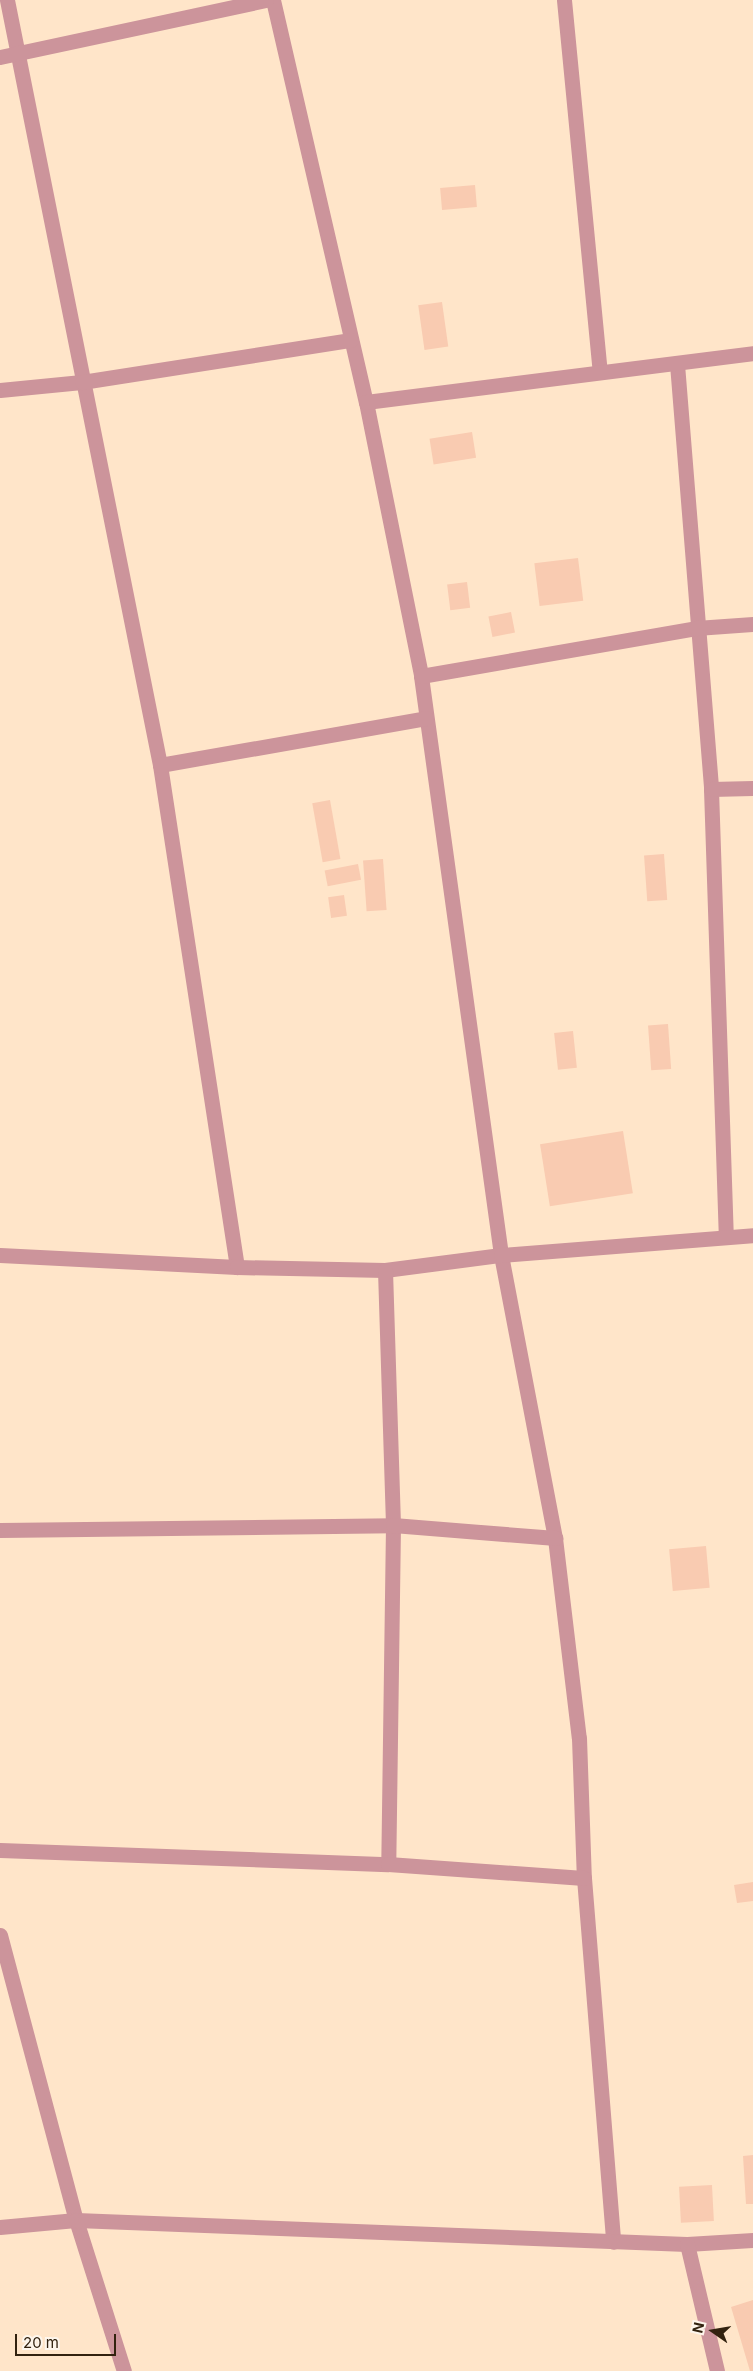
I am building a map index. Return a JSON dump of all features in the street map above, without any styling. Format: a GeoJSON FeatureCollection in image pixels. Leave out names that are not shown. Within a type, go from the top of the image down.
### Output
{"type":"FeatureCollection","features":[{"type":"Feature","properties":{"kind":"street"},"geometry":{"type":"LineString","coordinates":[[7,0],[16,54],[160,765],[237,1267]]}},
{"type":"Feature","properties":{"kind":"street"},"geometry":{"type":"LineString","coordinates":[[0,58],[266,0]]}},
{"type":"Feature","properties":{"kind":"street"},"geometry":{"type":"LineString","coordinates":[[273,0],[366,402],[421,676],[502,1255],[555,1538],[579,1738],[584,1878],[613,2242]]}},
{"type":"Feature","properties":{"kind":"street"},"geometry":{"type":"LineString","coordinates":[[564,0],[600,372]]}},
{"type":"Feature","properties":{"kind":"street"},"geometry":{"type":"LineString","coordinates":[[0,390],[82,382],[351,340]]}},
{"type":"Feature","properties":{"kind":"street"},"geometry":{"type":"LineString","coordinates":[[366,402],[753,353]]}},
{"type":"Feature","properties":{"kind":"street"},"geometry":{"type":"LineString","coordinates":[[677,364],[696,628],[711,788],[726,1236]]}},
{"type":"Feature","properties":{"kind":"street"},"geometry":{"type":"LineString","coordinates":[[421,676],[696,628],[753,624]]}},
{"type":"Feature","properties":{"kind":"street"},"geometry":{"type":"LineString","coordinates":[[160,765],[426,718]]}},
{"type":"Feature","properties":{"kind":"street"},"geometry":{"type":"LineString","coordinates":[[711,788],[753,788]]}},
{"type":"Feature","properties":{"kind":"street"},"geometry":{"type":"LineString","coordinates":[[0,1255],[237,1267],[385,1270],[502,1255],[753,1235]]}},
{"type":"Feature","properties":{"kind":"street"},"geometry":{"type":"LineString","coordinates":[[385,1270],[393,1525],[388,1864]]}},
{"type":"Feature","properties":{"kind":"street"},"geometry":{"type":"LineString","coordinates":[[0,1530],[393,1525],[555,1538]]}},
{"type":"Feature","properties":{"kind":"street"},"geometry":{"type":"LineString","coordinates":[[0,1850],[388,1864],[584,1878]]}},
{"type":"Feature","properties":{"kind":"street"},"geometry":{"type":"LineString","coordinates":[[0,1935],[76,2220],[124,2371]]}},
{"type":"Feature","properties":{"kind":"street"},"geometry":{"type":"LineString","coordinates":[[0,2227],[76,2220],[613,2242],[687,2244],[753,2240]]}},
{"type":"Feature","properties":{"kind":"street"},"geometry":{"type":"LineString","coordinates":[[687,2244],[717,2371]]}},
{"type":"Feature","properties":{"kind":"building"},"geometry":{"type":"Polygon","coordinates":[[[475,185],[477,207],[442,210],[440,188],[475,185]]]}},
{"type":"Feature","properties":{"kind":"building"},"geometry":{"type":"Polygon","coordinates":[[[442,302],[448,347],[424,350],[418,305],[442,302]]]}},
{"type":"Feature","properties":{"kind":"building"},"geometry":{"type":"Polygon","coordinates":[[[472,432],[476,458],[434,464],[430,439],[472,432]]]}},
{"type":"Feature","properties":{"kind":"building"},"geometry":{"type":"Polygon","coordinates":[[[578,558],[583,601],[540,606],[534,563],[578,558]]]}},
{"type":"Feature","properties":{"kind":"building"},"geometry":{"type":"Polygon","coordinates":[[[467,582],[470,608],[450,610],[447,584],[467,582]]]}},
{"type":"Feature","properties":{"kind":"building"},"geometry":{"type":"Polygon","coordinates":[[[511,612],[515,633],[492,637],[488,616],[511,612]]]}},
{"type":"Feature","properties":{"kind":"building"},"geometry":{"type":"Polygon","coordinates":[[[330,800],[340,859],[323,862],[312,803],[330,800]]]}},
{"type":"Feature","properties":{"kind":"building"},"geometry":{"type":"Polygon","coordinates":[[[664,854],[667,900],[647,901],[644,855],[664,854]]]}},
{"type":"Feature","properties":{"kind":"building"},"geometry":{"type":"Polygon","coordinates":[[[383,859],[387,910],[367,911],[363,860],[383,859]]]}},
{"type":"Feature","properties":{"kind":"building"},"geometry":{"type":"Polygon","coordinates":[[[358,864],[361,880],[328,886],[325,870],[358,864]]]}},
{"type":"Feature","properties":{"kind":"building"},"geometry":{"type":"Polygon","coordinates":[[[344,895],[347,916],[331,918],[328,897],[344,895]]]}},
{"type":"Feature","properties":{"kind":"building"},"geometry":{"type":"Polygon","coordinates":[[[668,1024],[671,1069],[651,1070],[648,1025],[668,1024]]]}},
{"type":"Feature","properties":{"kind":"building"},"geometry":{"type":"Polygon","coordinates":[[[573,1031],[577,1068],[558,1070],[554,1033],[573,1031]]]}},
{"type":"Feature","properties":{"kind":"building"},"geometry":{"type":"Polygon","coordinates":[[[623,1131],[633,1193],[550,1206],[540,1144],[623,1131]]]}},
{"type":"Feature","properties":{"kind":"building"},"geometry":{"type":"Polygon","coordinates":[[[706,1546],[710,1588],[673,1591],[669,1549],[706,1546]]]}},
{"type":"Feature","properties":{"kind":"building"},"geometry":{"type":"Polygon","coordinates":[[[753,1882],[753,1901],[737,1903],[734,1885],[753,1882]]]}},
{"type":"Feature","properties":{"kind":"building"},"geometry":{"type":"Polygon","coordinates":[[[753,2155],[753,2204],[746,2204],[743,2156],[753,2155]]]}},
{"type":"Feature","properties":{"kind":"building"},"geometry":{"type":"Polygon","coordinates":[[[712,2185],[714,2221],[681,2223],[679,2187],[712,2185]]]}},
{"type":"Feature","properties":{"kind":"building"},"geometry":{"type":"Polygon","coordinates":[[[753,2300],[753,2371],[750,2371],[731,2307],[753,2300]]]}}]}
